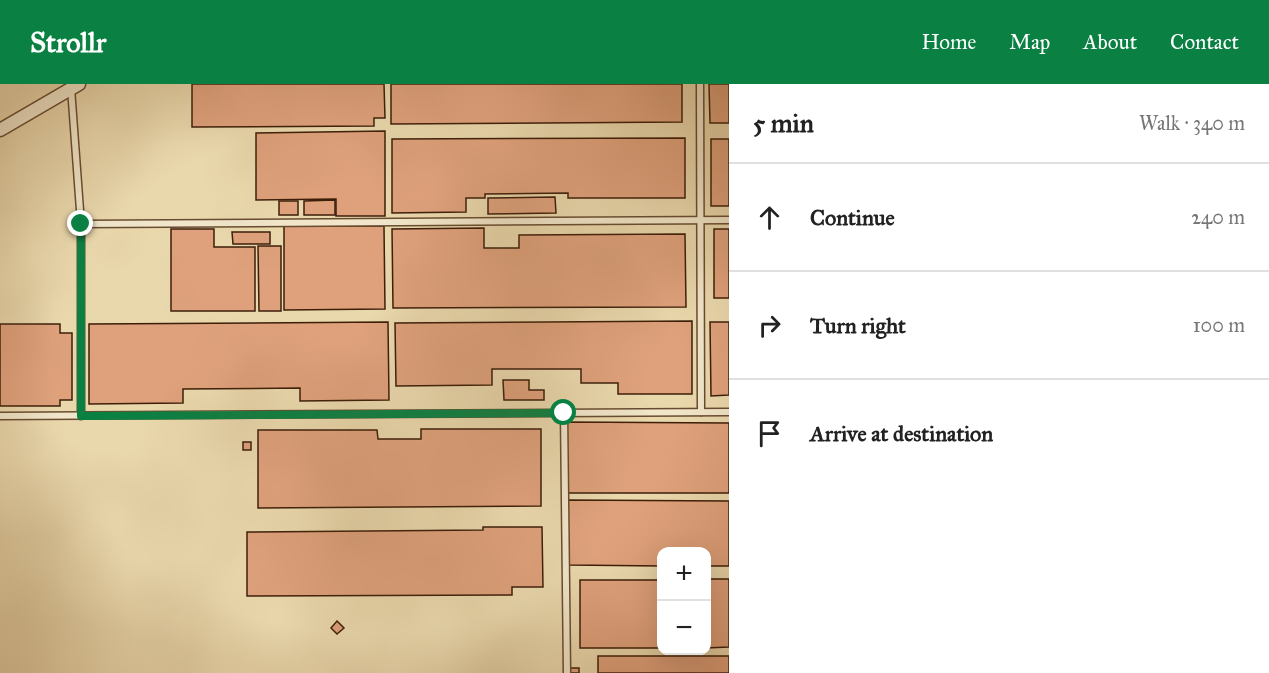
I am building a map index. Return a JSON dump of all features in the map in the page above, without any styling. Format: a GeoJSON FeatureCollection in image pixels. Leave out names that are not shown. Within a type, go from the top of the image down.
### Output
{"type":"FeatureCollection","features":[{"type":"Feature","properties":{"kind":"street"},"geometry":{"type":"LineString","coordinates":[[0,130],[74,86]]}},
{"type":"Feature","properties":{"kind":"lane"},"geometry":{"type":"LineString","coordinates":[[700,84],[701,412]]}},
{"type":"Feature","properties":{"kind":"lane"},"geometry":{"type":"LineString","coordinates":[[74,86],[81,224],[81,416]]}},
{"type":"Feature","properties":{"kind":"lane"},"geometry":{"type":"LineString","coordinates":[[81,224],[729,220]]}},
{"type":"Feature","properties":{"kind":"lane"},"geometry":{"type":"LineString","coordinates":[[0,416],[729,412]]}},
{"type":"Feature","properties":{"kind":"lane"},"geometry":{"type":"LineString","coordinates":[[564,413],[567,673]]}},
{"type":"Feature","properties":{"kind":"building"},"geometry":{"type":"Polygon","coordinates":[[[192,84],[384,84],[385,118],[374,118],[374,126],[192,127],[192,84]]]}},
{"type":"Feature","properties":{"kind":"building"},"geometry":{"type":"Polygon","coordinates":[[[391,84],[682,84],[682,122],[391,124],[391,84]]]}},
{"type":"Feature","properties":{"kind":"building"},"geometry":{"type":"Polygon","coordinates":[[[709,84],[729,84],[729,123],[710,123],[709,84]]]}},
{"type":"Feature","properties":{"kind":"building"},"geometry":{"type":"Polygon","coordinates":[[[385,131],[385,216],[336,216],[336,199],[256,200],[256,133],[385,131]]]}},
{"type":"Feature","properties":{"kind":"building"},"geometry":{"type":"Polygon","coordinates":[[[685,138],[685,198],[568,198],[568,193],[485,194],[485,198],[466,198],[466,212],[392,213],[392,139],[685,138]]]}},
{"type":"Feature","properties":{"kind":"building"},"geometry":{"type":"Polygon","coordinates":[[[711,139],[729,139],[729,206],[711,206],[711,139]]]}},
{"type":"Feature","properties":{"kind":"building"},"geometry":{"type":"Polygon","coordinates":[[[555,197],[556,213],[488,214],[488,198],[555,197]]]}},
{"type":"Feature","properties":{"kind":"building"},"geometry":{"type":"Polygon","coordinates":[[[335,200],[335,215],[304,215],[304,201],[335,200]]]}},
{"type":"Feature","properties":{"kind":"building"},"geometry":{"type":"Polygon","coordinates":[[[279,201],[298,201],[298,215],[279,215],[279,201]]]}},
{"type":"Feature","properties":{"kind":"building"},"geometry":{"type":"Polygon","coordinates":[[[284,226],[384,226],[385,309],[284,310],[284,226]]]}},
{"type":"Feature","properties":{"kind":"building"},"geometry":{"type":"Polygon","coordinates":[[[484,228],[484,248],[519,248],[519,235],[685,234],[686,307],[393,308],[392,229],[484,228]]]}},
{"type":"Feature","properties":{"kind":"building"},"geometry":{"type":"Polygon","coordinates":[[[171,229],[214,229],[214,247],[255,247],[255,311],[171,311],[171,229]]]}},
{"type":"Feature","properties":{"kind":"building"},"geometry":{"type":"Polygon","coordinates":[[[714,229],[729,229],[729,298],[714,298],[714,229]]]}},
{"type":"Feature","properties":{"kind":"building"},"geometry":{"type":"Polygon","coordinates":[[[232,232],[270,232],[270,244],[233,244],[232,232]]]}},
{"type":"Feature","properties":{"kind":"building"},"geometry":{"type":"Polygon","coordinates":[[[258,246],[281,246],[281,311],[259,311],[258,246]]]}},
{"type":"Feature","properties":{"kind":"building"},"geometry":{"type":"Polygon","coordinates":[[[692,321],[692,394],[618,394],[618,383],[581,383],[581,369],[492,369],[492,385],[396,386],[395,323],[692,321]]]}},
{"type":"Feature","properties":{"kind":"building"},"geometry":{"type":"Polygon","coordinates":[[[388,322],[389,400],[300,401],[300,388],[183,389],[183,403],[89,404],[89,324],[388,322]]]}},
{"type":"Feature","properties":{"kind":"building"},"geometry":{"type":"Polygon","coordinates":[[[710,322],[729,322],[729,395],[711,396],[710,322]]]}},
{"type":"Feature","properties":{"kind":"building"},"geometry":{"type":"Polygon","coordinates":[[[0,324],[60,324],[60,333],[72,333],[72,400],[60,400],[60,406],[0,406],[0,324]]]}},
{"type":"Feature","properties":{"kind":"building"},"geometry":{"type":"Polygon","coordinates":[[[503,380],[529,380],[529,390],[544,390],[544,400],[504,400],[503,380]]]}},
{"type":"Feature","properties":{"kind":"building"},"geometry":{"type":"Polygon","coordinates":[[[567,422],[729,423],[729,493],[567,493],[567,422]]]}},
{"type":"Feature","properties":{"kind":"building"},"geometry":{"type":"Polygon","coordinates":[[[421,429],[541,429],[541,506],[258,508],[258,430],[377,430],[378,439],[421,439],[421,429]]]}},
{"type":"Feature","properties":{"kind":"building"},"geometry":{"type":"Polygon","coordinates":[[[243,442],[251,442],[251,450],[243,450],[243,442]]]}},
{"type":"Feature","properties":{"kind":"building"},"geometry":{"type":"Polygon","coordinates":[[[568,500],[729,501],[729,566],[711,566],[711,547],[657,547],[657,566],[568,565],[568,500]]]}},
{"type":"Feature","properties":{"kind":"building"},"geometry":{"type":"Polygon","coordinates":[[[483,527],[542,527],[543,587],[512,587],[512,595],[247,596],[247,532],[483,530],[483,527]]]}},
{"type":"Feature","properties":{"kind":"building"},"geometry":{"type":"Polygon","coordinates":[[[711,579],[729,579],[729,647],[711,648],[711,579]]]}},
{"type":"Feature","properties":{"kind":"building"},"geometry":{"type":"Polygon","coordinates":[[[580,580],[657,580],[657,648],[580,648],[580,580]]]}},
{"type":"Feature","properties":{"kind":"building"},"geometry":{"type":"Polygon","coordinates":[[[337,621],[344,628],[337,634],[331,628],[337,621]]]}},
{"type":"Feature","properties":{"kind":"building"},"geometry":{"type":"Polygon","coordinates":[[[598,656],[729,656],[729,673],[598,673],[598,656]]]}},
{"type":"Feature","properties":{"kind":"building"},"geometry":{"type":"Polygon","coordinates":[[[570,668],[579,668],[579,673],[570,673],[570,668]]]}},
{"type":"Feature","properties":{"kind":"route"},"geometry":{"type":"LineString","coordinates":[[81,224],[81,416],[564,413]]}}]}
